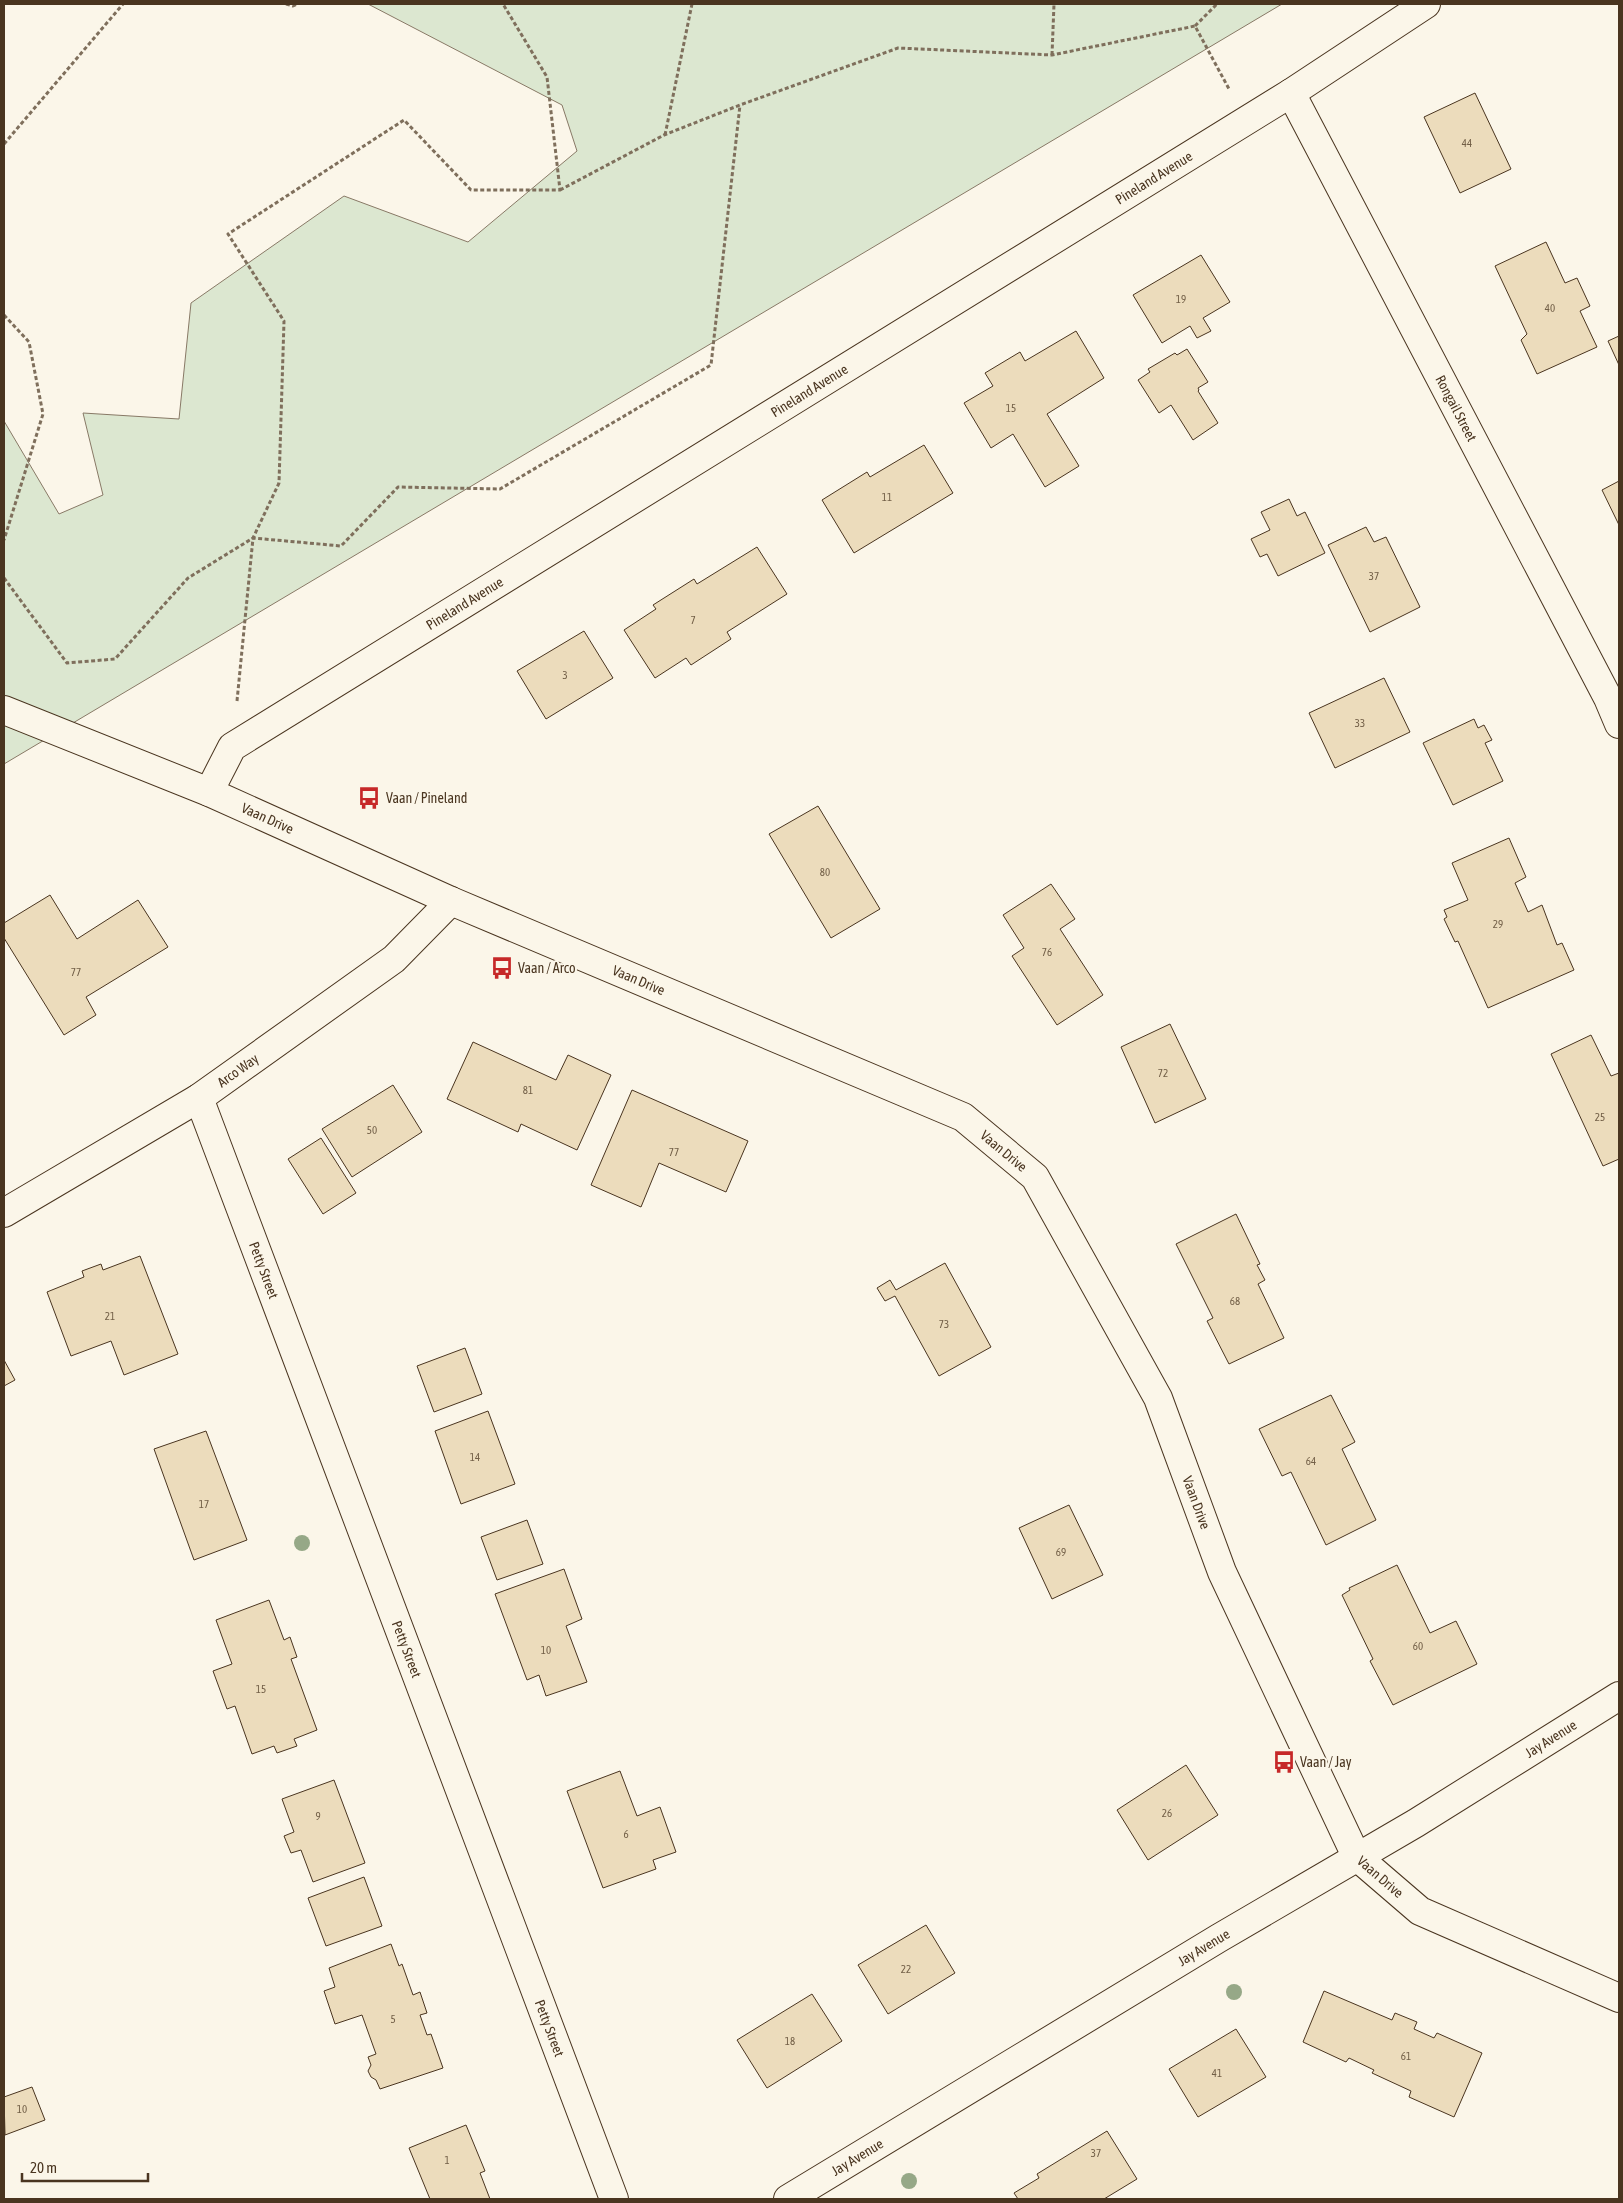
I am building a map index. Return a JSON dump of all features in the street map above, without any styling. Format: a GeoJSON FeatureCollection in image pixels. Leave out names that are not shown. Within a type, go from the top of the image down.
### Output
{"type":"FeatureCollection","features":[{"type":"Feature","properties":{"kind":"street","name":"Pineland Avenue"},"geometry":{"type":"LineString","coordinates":[[232,747],[1291,93],[1426,4]]}},
{"type":"Feature","properties":{"kind":"street","name":"Rongail Street"},"geometry":{"type":"LineString","coordinates":[[1291,93],[1613,695],[1619,724]]}},
{"type":"Feature","properties":{"kind":"street","name":"Vaan Drive"},"geometry":{"type":"LineString","coordinates":[[4,710],[209,792],[451,901],[963,1117],[1035,1177],[1158,1398],[1222,1572],[1356,1856],[1420,1911],[1619,1998]]}},
{"type":"Feature","properties":{"kind":"street"},"geometry":{"type":"LineString","coordinates":[[209,792],[232,747]]}},
{"type":"Feature","properties":{"kind":"street","name":"Arco Way"},"geometry":{"type":"LineString","coordinates":[[4,1213],[199,1098],[394,959],[451,901]]}},
{"type":"Feature","properties":{"kind":"street","name":"Petty Street"},"geometry":{"type":"LineString","coordinates":[[199,1098],[614,2199]]}},
{"type":"Feature","properties":{"kind":"street","name":"Jay Avenue"},"geometry":{"type":"LineString","coordinates":[[788,2199],[1356,1856],[1416,1822],[1619,1696]]}},
{"type":"Feature","properties":{"kind":"path"},"geometry":{"type":"LineString","coordinates":[[4,144],[123,4]]}},
{"type":"Feature","properties":{"kind":"path"},"geometry":{"type":"LineString","coordinates":[[286,4],[293,6],[297,4]]}},
{"type":"Feature","properties":{"kind":"path"},"geometry":{"type":"LineString","coordinates":[[503,4],[547,77],[560,190]]}},
{"type":"Feature","properties":{"kind":"path"},"geometry":{"type":"LineString","coordinates":[[664,135],[692,4]]}},
{"type":"Feature","properties":{"kind":"path"},"geometry":{"type":"LineString","coordinates":[[1052,55],[1054,4]]}},
{"type":"Feature","properties":{"kind":"path"},"geometry":{"type":"LineString","coordinates":[[232,747],[254,538],[279,482],[284,321],[228,234],[404,120],[471,190],[560,190],[664,135],[898,48],[1052,55],[1195,26],[1217,4]]}},
{"type":"Feature","properties":{"kind":"path"},"geometry":{"type":"LineString","coordinates":[[1195,26],[1246,120]]}},
{"type":"Feature","properties":{"kind":"path"},"geometry":{"type":"LineString","coordinates":[[4,578],[66,663],[115,659],[188,578],[254,538],[340,546],[398,487],[500,489],[711,365],[740,106]]}},
{"type":"Feature","properties":{"kind":"path"},"geometry":{"type":"LineString","coordinates":[[4,314],[29,342],[43,414],[4,540]]}},
{"type":"Feature","properties":{"kind":"green space"},"geometry":{"type":"Polygon","coordinates":[[[368,4],[1282,4],[4,764],[4,421],[59,514],[103,495],[83,413],[179,419],[191,303],[344,196],[468,242],[577,151],[562,105],[368,4]]]}},
{"type":"Feature","properties":{"kind":"building"},"geometry":{"type":"Polygon","coordinates":[[[1475,93],[1511,169],[1460,193],[1424,117],[1475,93]]]}},
{"type":"Feature","properties":{"kind":"building"},"geometry":{"type":"Polygon","coordinates":[[[1546,242],[1565,283],[1577,278],[1590,306],[1580,311],[1597,347],[1537,374],[1521,340],[1527,334],[1495,266],[1546,242]]]}},
{"type":"Feature","properties":{"kind":"building"},"geometry":{"type":"Polygon","coordinates":[[[1201,255],[1230,302],[1203,318],[1211,331],[1197,338],[1190,326],[1162,343],[1133,295],[1201,255]]]}},
{"type":"Feature","properties":{"kind":"building"},"geometry":{"type":"Polygon","coordinates":[[[1076,331],[1104,378],[1047,414],[1079,466],[1045,487],[1013,434],[991,448],[964,403],[993,386],[985,373],[1020,352],[1025,361],[1076,331]]]}},
{"type":"Feature","properties":{"kind":"building"},"geometry":{"type":"Polygon","coordinates":[[[1619,336],[1619,365],[1608,341],[1619,336]]]}},
{"type":"Feature","properties":{"kind":"building"},"geometry":{"type":"Polygon","coordinates":[[[1187,349],[1208,382],[1198,388],[1198,391],[1218,423],[1193,440],[1171,405],[1159,413],[1138,380],[1150,372],[1148,369],[1175,353],[1177,355],[1187,349]]]}},
{"type":"Feature","properties":{"kind":"building"},"geometry":{"type":"Polygon","coordinates":[[[924,445],[953,493],[854,553],[822,500],[867,472],[870,477],[924,445]]]}},
{"type":"Feature","properties":{"kind":"building"},"geometry":{"type":"Polygon","coordinates":[[[1619,481],[1619,525],[1602,490],[1619,481]]]}},
{"type":"Feature","properties":{"kind":"building"},"geometry":{"type":"Polygon","coordinates":[[[1289,499],[1297,516],[1305,512],[1325,553],[1278,576],[1267,554],[1260,557],[1251,539],[1270,530],[1261,512],[1289,499]]]}},
{"type":"Feature","properties":{"kind":"building"},"geometry":{"type":"Polygon","coordinates":[[[1366,527],[1374,542],[1386,537],[1420,607],[1370,632],[1328,545],[1366,527]]]}},
{"type":"Feature","properties":{"kind":"building"},"geometry":{"type":"Polygon","coordinates":[[[757,547],[787,594],[727,632],[731,639],[691,665],[686,658],[655,678],[624,630],[656,609],[653,605],[694,579],[697,584],[757,547]]]}},
{"type":"Feature","properties":{"kind":"building"},"geometry":{"type":"Polygon","coordinates":[[[584,631],[613,678],[546,719],[517,671],[584,631]]]}},
{"type":"Feature","properties":{"kind":"building"},"geometry":{"type":"Polygon","coordinates":[[[1384,678],[1410,732],[1335,768],[1309,713],[1384,678]]]}},
{"type":"Feature","properties":{"kind":"building"},"geometry":{"type":"Polygon","coordinates":[[[1474,719],[1478,728],[1484,725],[1492,740],[1485,743],[1503,781],[1453,805],[1423,743],[1474,719]]]}},
{"type":"Feature","properties":{"kind":"building"},"geometry":{"type":"Polygon","coordinates":[[[818,806],[880,909],[831,938],[769,834],[818,806]]]}},
{"type":"Feature","properties":{"kind":"building"},"geometry":{"type":"Polygon","coordinates":[[[1509,838],[1526,877],[1515,883],[1528,912],[1542,905],[1557,945],[1562,943],[1574,970],[1488,1008],[1458,941],[1455,942],[1444,919],[1447,917],[1444,910],[1468,900],[1452,863],[1509,838]]]}},
{"type":"Feature","properties":{"kind":"building"},"geometry":{"type":"Polygon","coordinates":[[[1051,884],[1075,919],[1060,929],[1103,995],[1057,1025],[1012,956],[1024,948],[1003,915],[1051,884]]]}},
{"type":"Feature","properties":{"kind":"building"},"geometry":{"type":"Polygon","coordinates":[[[50,895],[77,939],[138,900],[168,947],[86,997],[96,1015],[64,1035],[4,938],[4,923],[50,895]]]}},
{"type":"Feature","properties":{"kind":"building"},"geometry":{"type":"Polygon","coordinates":[[[1170,1024],[1206,1099],[1155,1123],[1121,1047],[1170,1024]]]}},
{"type":"Feature","properties":{"kind":"building"},"geometry":{"type":"Polygon","coordinates":[[[1591,1035],[1611,1076],[1619,1073],[1619,1159],[1603,1166],[1551,1054],[1591,1035]]]}},
{"type":"Feature","properties":{"kind":"building"},"geometry":{"type":"Polygon","coordinates":[[[473,1042],[556,1080],[568,1055],[611,1075],[577,1150],[521,1124],[518,1132],[447,1099],[473,1042]]]}},
{"type":"Feature","properties":{"kind":"building"},"geometry":{"type":"Polygon","coordinates":[[[393,1085],[422,1132],[352,1177],[322,1129],[393,1085]]]}},
{"type":"Feature","properties":{"kind":"building"},"geometry":{"type":"Polygon","coordinates":[[[632,1090],[748,1141],[726,1192],[659,1163],[641,1207],[591,1185],[632,1090]]]}},
{"type":"Feature","properties":{"kind":"building"},"geometry":{"type":"Polygon","coordinates":[[[321,1138],[356,1193],[323,1214],[288,1159],[321,1138]]]}},
{"type":"Feature","properties":{"kind":"building"},"geometry":{"type":"Polygon","coordinates":[[[1236,1214],[1260,1264],[1257,1265],[1265,1280],[1258,1284],[1284,1338],[1229,1364],[1207,1321],[1213,1318],[1176,1244],[1236,1214]]]}},
{"type":"Feature","properties":{"kind":"building"},"geometry":{"type":"Polygon","coordinates":[[[140,1256],[178,1354],[124,1375],[111,1341],[71,1356],[47,1292],[84,1277],[82,1271],[101,1264],[103,1270],[140,1256]]]}},
{"type":"Feature","properties":{"kind":"building"},"geometry":{"type":"Polygon","coordinates":[[[945,1263],[991,1347],[939,1376],[895,1296],[885,1301],[877,1288],[890,1280],[896,1290],[945,1263]]]}},
{"type":"Feature","properties":{"kind":"building"},"geometry":{"type":"Polygon","coordinates":[[[465,1348],[482,1394],[434,1412],[417,1366],[465,1348]]]}},
{"type":"Feature","properties":{"kind":"building"},"geometry":{"type":"Polygon","coordinates":[[[4,1360],[15,1380],[4,1386],[4,1360]]]}},
{"type":"Feature","properties":{"kind":"building"},"geometry":{"type":"Polygon","coordinates":[[[1331,1395],[1355,1442],[1342,1449],[1376,1520],[1326,1545],[1291,1472],[1282,1476],[1259,1429],[1331,1395]]]}},
{"type":"Feature","properties":{"kind":"building"},"geometry":{"type":"Polygon","coordinates":[[[488,1411],[515,1484],[461,1504],[435,1431],[488,1411]]]}},
{"type":"Feature","properties":{"kind":"building"},"geometry":{"type":"Polygon","coordinates":[[[206,1431],[247,1540],[194,1560],[154,1449],[206,1431]]]}},
{"type":"Feature","properties":{"kind":"building"},"geometry":{"type":"Polygon","coordinates":[[[1069,1505],[1103,1575],[1052,1599],[1019,1528],[1069,1505]]]}},
{"type":"Feature","properties":{"kind":"building"},"geometry":{"type":"Polygon","coordinates":[[[527,1520],[543,1564],[497,1580],[481,1537],[527,1520]]]}},
{"type":"Feature","properties":{"kind":"building"},"geometry":{"type":"Polygon","coordinates":[[[1397,1565],[1430,1633],[1456,1621],[1477,1664],[1393,1705],[1370,1661],[1373,1659],[1342,1595],[1350,1590],[1349,1588],[1397,1565]]]}},
{"type":"Feature","properties":{"kind":"building"},"geometry":{"type":"Polygon","coordinates":[[[564,1569],[582,1619],[566,1626],[587,1682],[546,1696],[539,1675],[527,1680],[495,1594],[564,1569]]]}},
{"type":"Feature","properties":{"kind":"building"},"geometry":{"type":"Polygon","coordinates":[[[269,1600],[284,1640],[290,1637],[297,1657],[291,1659],[317,1730],[294,1739],[297,1746],[277,1753],[274,1746],[252,1754],[235,1706],[227,1709],[213,1671],[232,1664],[216,1620],[269,1600]]]}},
{"type":"Feature","properties":{"kind":"building"},"geometry":{"type":"Polygon","coordinates":[[[1186,1765],[1218,1815],[1148,1860],[1117,1810],[1186,1765]]]}},
{"type":"Feature","properties":{"kind":"building"},"geometry":{"type":"Polygon","coordinates":[[[620,1771],[637,1816],[660,1807],[676,1852],[653,1860],[656,1869],[603,1888],[567,1791],[620,1771]]]}},
{"type":"Feature","properties":{"kind":"building"},"geometry":{"type":"Polygon","coordinates":[[[334,1780],[365,1863],[313,1882],[301,1850],[291,1853],[284,1836],[294,1832],[282,1799],[334,1780]]]}},
{"type":"Feature","properties":{"kind":"building"},"geometry":{"type":"Polygon","coordinates":[[[364,1877],[382,1926],[326,1946],[308,1898],[364,1877]]]}},
{"type":"Feature","properties":{"kind":"building"},"geometry":{"type":"Polygon","coordinates":[[[926,1925],[955,1973],[888,2014],[858,1965],[926,1925]]]}},
{"type":"Feature","properties":{"kind":"building"},"geometry":{"type":"Polygon","coordinates":[[[391,1944],[399,1966],[402,1964],[413,1995],[420,1992],[427,2013],[420,2015],[427,2035],[431,2034],[443,2068],[380,2089],[376,2080],[371,2077],[368,2071],[371,2065],[368,2057],[376,2054],[362,2015],[335,2024],[324,1991],[335,1987],[329,1968],[391,1944]]]}},
{"type":"Feature","properties":{"kind":"building"},"geometry":{"type":"Polygon","coordinates":[[[1324,1991],[1392,2020],[1395,2013],[1417,2022],[1414,2029],[1434,2038],[1437,2033],[1482,2053],[1454,2117],[1409,2097],[1411,2091],[1372,2073],[1374,2070],[1349,2058],[1346,2062],[1303,2042],[1324,1991]]]}},
{"type":"Feature","properties":{"kind":"building"},"geometry":{"type":"Polygon","coordinates":[[[812,1994],[842,2041],[767,2088],[737,2040],[812,1994]]]}},
{"type":"Feature","properties":{"kind":"building"},"geometry":{"type":"Polygon","coordinates":[[[1236,2029],[1266,2077],[1198,2117],[1169,2069],[1236,2029]]]}},
{"type":"Feature","properties":{"kind":"building"},"geometry":{"type":"Polygon","coordinates":[[[32,2087],[45,2120],[5,2135],[4,2097],[32,2087]]]}},
{"type":"Feature","properties":{"kind":"building"},"geometry":{"type":"Polygon","coordinates":[[[466,2125],[485,2171],[480,2173],[490,2199],[430,2199],[409,2148],[466,2125]]]}},
{"type":"Feature","properties":{"kind":"building"},"geometry":{"type":"Polygon","coordinates":[[[1107,2131],[1137,2179],[1104,2199],[1018,2199],[1014,2193],[1039,2178],[1037,2174],[1107,2131]]]}},
{"type":"Feature","properties":{"kind":"place","name":"Vaan / Pineland"},"geometry":{"type":"Point","coordinates":[369,798]}},
{"type":"Feature","properties":{"kind":"place","name":"Vaan / Arco"},"geometry":{"type":"Point","coordinates":[502,968]}},
{"type":"Feature","properties":{"kind":"place","name":"Vaan / Jay"},"geometry":{"type":"Point","coordinates":[1284,1762]}}]}
